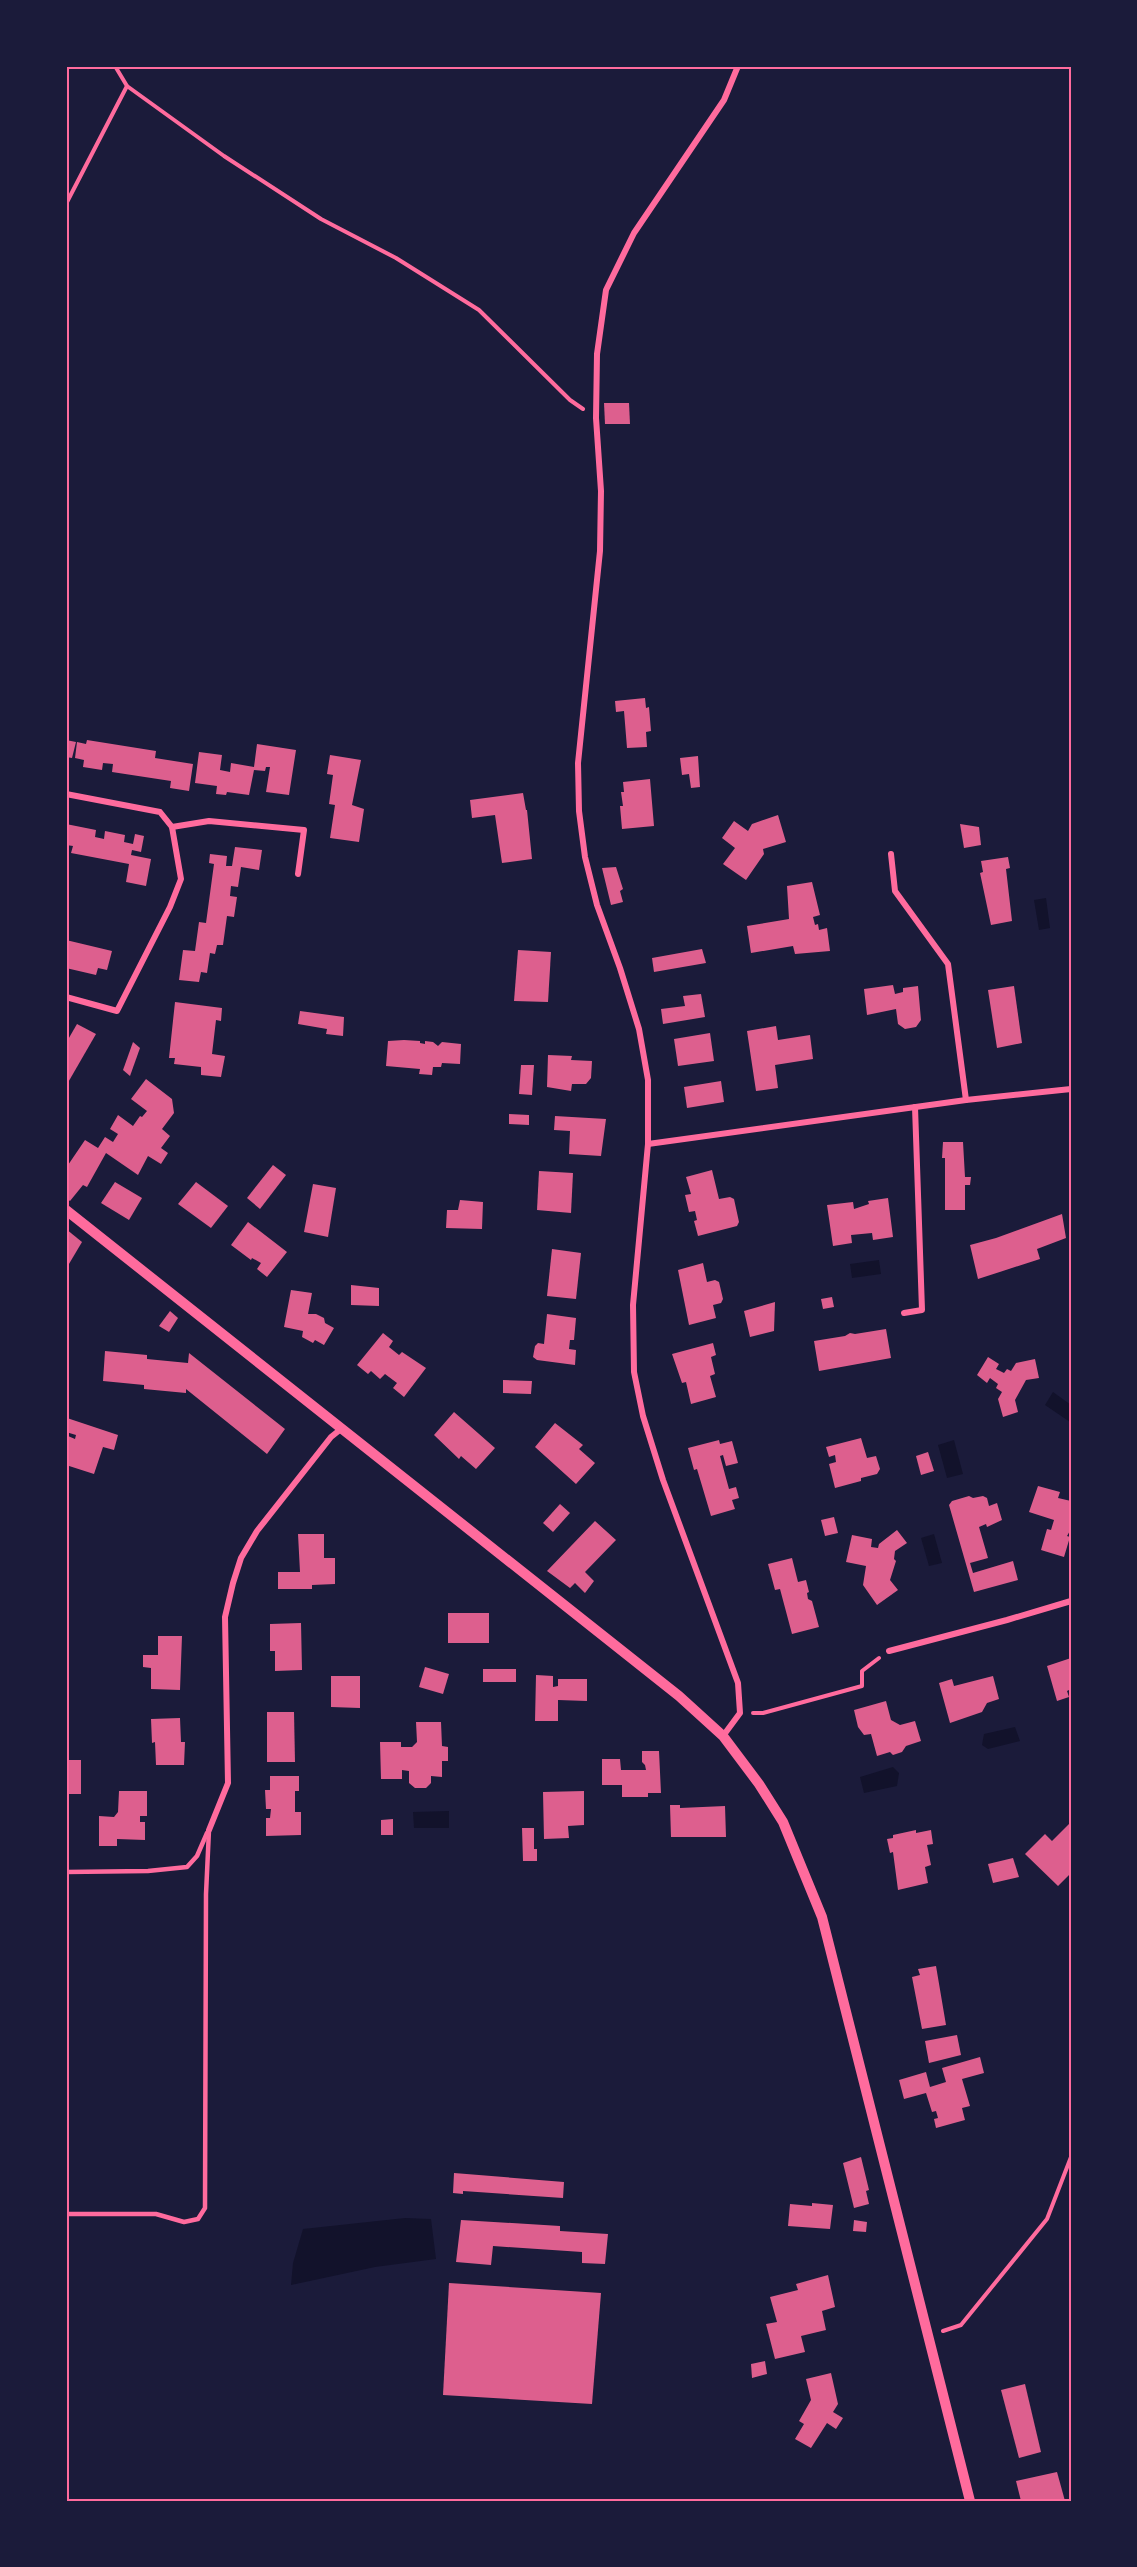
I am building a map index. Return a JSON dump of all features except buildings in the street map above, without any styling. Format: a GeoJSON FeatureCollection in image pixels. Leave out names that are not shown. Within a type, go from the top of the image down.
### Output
{"type":"FeatureCollection","features":[{"type":"Feature","properties":{"kind":"street"},"geometry":{"type":"LineString","coordinates":[[723,1736],[740,1713],[738,1683],[663,1480],[643,1416],[634,1372],[633,1305],[648,1144],[648,1080],[639,1029],[621,968],[597,905],[585,857],[579,812],[578,763],[600,551],[601,491],[596,418],[597,354],[606,290],[634,233],[724,100],[738,66]]}},
{"type":"Feature","properties":{"kind":"street"},"geometry":{"type":"LineString","coordinates":[[66,794],[160,812],[172,827],[181,879],[170,907],[117,1011],[66,997]]}},
{"type":"Feature","properties":{"kind":"street"},"geometry":{"type":"LineString","coordinates":[[172,827],[208,820],[303,830],[297,874]]}},
{"type":"Feature","properties":{"kind":"street"},"geometry":{"type":"LineString","coordinates":[[891,854],[895,891],[948,964],[966,1100]]}},
{"type":"Feature","properties":{"kind":"street"},"geometry":{"type":"LineString","coordinates":[[648,1144],[966,1100],[1071,1089]]}},
{"type":"Feature","properties":{"kind":"street"},"geometry":{"type":"LineString","coordinates":[[904,1313],[922,1310],[915,1107]]}},
{"type":"Feature","properties":{"kind":"street"},"geometry":{"type":"LineString","coordinates":[[66,1210],[679,1696],[723,1736],[759,1784],[783,1822],[822,1917],[970,2501]]}},
{"type":"Feature","properties":{"kind":"street"},"geometry":{"type":"LineString","coordinates":[[208,1830],[228,1783],[225,1617],[233,1583],[242,1558],[256,1531],[331,1437],[340,1429]]}},
{"type":"Feature","properties":{"kind":"street"},"geometry":{"type":"LineString","coordinates":[[889,1651],[1071,1601]]}},
{"type":"Feature","properties":{"kind":"lane"},"geometry":{"type":"LineString","coordinates":[[66,1872],[148,1871],[187,1867],[197,1856],[208,1830]]}},
{"type":"Feature","properties":{"kind":"lane"},"geometry":{"type":"LineString","coordinates":[[66,2214],[156,2214],[184,2222],[198,2219],[205,2208],[208,1830]]}},
{"type":"Feature","properties":{"kind":"path"},"geometry":{"type":"LineString","coordinates":[[115,66],[126,86],[224,156],[321,219],[396,258],[479,310],[570,400],[596,418]]}},
{"type":"Feature","properties":{"kind":"path"},"geometry":{"type":"LineString","coordinates":[[66,204],[126,86]]}},
{"type":"Feature","properties":{"kind":"path"},"geometry":{"type":"LineString","coordinates":[[740,1713],[763,1713],[862,1686],[862,1671],[889,1651]]}},
{"type":"Feature","properties":{"kind":"path"},"geometry":{"type":"LineString","coordinates":[[929,2337],[961,2325],[1047,2219],[1071,2157]]}},
{"type":"Feature","properties":{"kind":"shaded area"},"geometry":{"type":"Polygon","coordinates":[[[1046,898],[1050,928],[1039,930],[1034,900],[1046,898]]]}},
{"type":"Feature","properties":{"kind":"shaded area"},"geometry":{"type":"Polygon","coordinates":[[[879,1260],[881,1274],[852,1278],[850,1264],[879,1260]]]}},
{"type":"Feature","properties":{"kind":"shaded area"},"geometry":{"type":"Polygon","coordinates":[[[1053,1392],[1071,1405],[1070,1422],[1045,1405],[1053,1392]]]}},
{"type":"Feature","properties":{"kind":"shaded area"},"geometry":{"type":"Polygon","coordinates":[[[954,1440],[963,1474],[947,1478],[938,1445],[954,1440]]]}},
{"type":"Feature","properties":{"kind":"shaded area"},"geometry":{"type":"Polygon","coordinates":[[[934,1534],[942,1563],[929,1566],[921,1538],[934,1534]]]}},
{"type":"Feature","properties":{"kind":"shaded area"},"geometry":{"type":"Polygon","coordinates":[[[1015,1727],[1020,1741],[988,1749],[982,1745],[984,1734],[1015,1727]]]}},
{"type":"Feature","properties":{"kind":"shaded area"},"geometry":{"type":"Polygon","coordinates":[[[893,1767],[899,1773],[897,1786],[864,1793],[860,1777],[893,1767]]]}},
{"type":"Feature","properties":{"kind":"shaded area"},"geometry":{"type":"Polygon","coordinates":[[[449,1811],[449,1828],[414,1828],[413,1812],[449,1811]]]}},
{"type":"Feature","properties":{"kind":"shaded area"},"geometry":{"type":"Polygon","coordinates":[[[405,2218],[431,2219],[436,2259],[375,2267],[291,2285],[293,2263],[303,2229],[405,2218]]]}}]}
